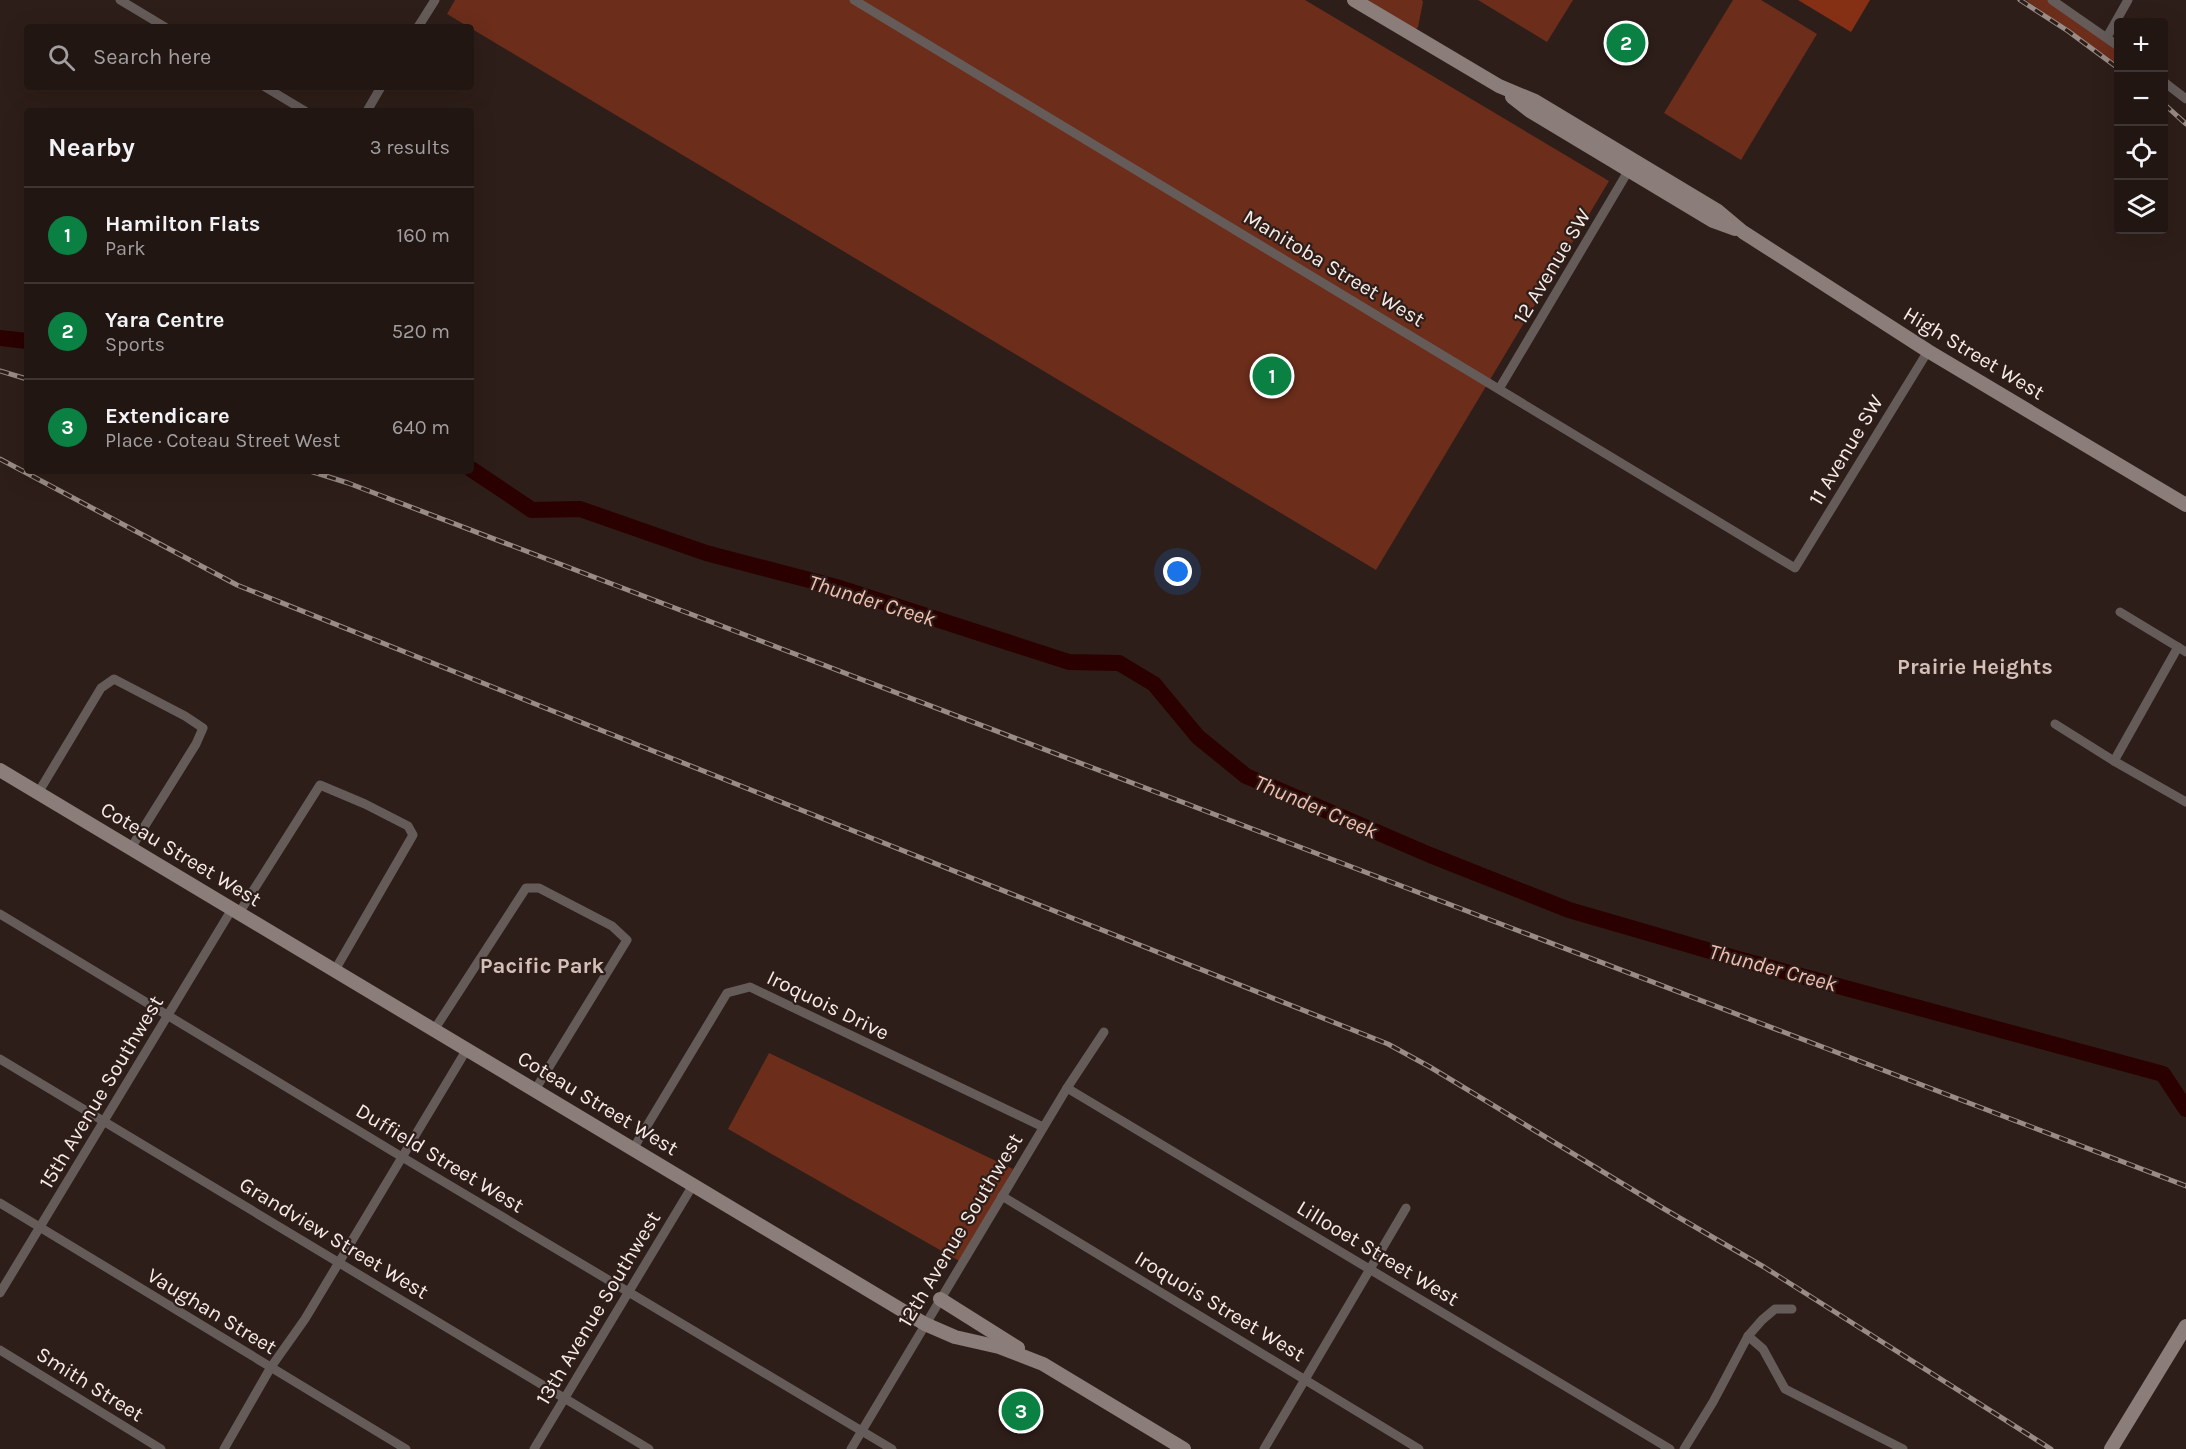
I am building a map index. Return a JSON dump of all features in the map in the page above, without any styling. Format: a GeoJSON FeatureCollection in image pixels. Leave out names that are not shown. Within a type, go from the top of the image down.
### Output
{"type":"FeatureCollection","features":[{"type":"Feature","properties":{"kind":"street"},"geometry":{"type":"LineString","coordinates":[[120,0],[160,24]]}},
{"type":"Feature","properties":{"kind":"street"},"geometry":{"type":"LineString","coordinates":[[420,24],[435,0]]}},
{"type":"Feature","properties":{"kind":"street","name":"Manitoba Street West"},"geometry":{"type":"LineString","coordinates":[[854,0],[1795,568]]}},
{"type":"Feature","properties":{"kind":"street","name":"High Street West"},"geometry":{"type":"LineString","coordinates":[[1354,0],[1499,86],[1530,111],[1632,166],[1713,221],[1743,232],[1928,351],[2186,506]]}},
{"type":"Feature","properties":{"kind":"street"},"geometry":{"type":"LineString","coordinates":[[2052,0],[2114,43]]}},
{"type":"Feature","properties":{"kind":"street"},"geometry":{"type":"LineString","coordinates":[[2107,37],[2128,0]]}},
{"type":"Feature","properties":{"kind":"street"},"geometry":{"type":"LineString","coordinates":[[2168,86],[2186,99]]}},
{"type":"Feature","properties":{"kind":"street"},"geometry":{"type":"LineString","coordinates":[[270,90],[300,108]]}},
{"type":"Feature","properties":{"kind":"street"},"geometry":{"type":"LineString","coordinates":[[369,108],[379,90]]}},
{"type":"Feature","properties":{"kind":"street","name":"12 Avenue SW"},"geometry":{"type":"LineString","coordinates":[[1499,389],[1632,166]]}},
{"type":"Feature","properties":{"kind":"street","name":"11 Avenue SW"},"geometry":{"type":"LineString","coordinates":[[1795,568],[1928,351]]}},
{"type":"Feature","properties":{"kind":"street"},"geometry":{"type":"LineString","coordinates":[[2114,761],[2182,650],[2120,612]]}},
{"type":"Feature","properties":{"kind":"street"},"geometry":{"type":"LineString","coordinates":[[38,793],[101,688],[114,679],[185,716],[203,728],[196,744],[131,848]]}},
{"type":"Feature","properties":{"kind":"street"},"geometry":{"type":"LineString","coordinates":[[2055,724],[2186,802]]}},
{"type":"Feature","properties":{"kind":"street","name":"Coteau Street West"},"geometry":{"type":"LineString","coordinates":[[0,770],[925,1324],[955,1337],[999,1347],[1043,1364],[1184,1449]]}},
{"type":"Feature","properties":{"kind":"street","name":"15th Avenue Southwest"},"geometry":{"type":"LineString","coordinates":[[0,1293],[168,1016],[320,785],[408,826],[413,835],[335,970]]}},
{"type":"Feature","properties":{"kind":"street"},"geometry":{"type":"LineString","coordinates":[[434,1030],[526,888],[539,888],[612,926],[627,940],[535,1090]]}},
{"type":"Feature","properties":{"kind":"street","name":"Duffield Street West"},"geometry":{"type":"LineString","coordinates":[[0,914],[892,1449]]}},
{"type":"Feature","properties":{"kind":"street","name":"Iroquois Drive"},"geometry":{"type":"LineString","coordinates":[[633,1149],[727,993],[750,987],[1044,1127]]}},
{"type":"Feature","properties":{"kind":"street","name":"12th Avenue Southwest"},"geometry":{"type":"LineString","coordinates":[[851,1449],[1067,1088],[1104,1032]]}},
{"type":"Feature","properties":{"kind":"street"},"geometry":{"type":"LineString","coordinates":[[224,1449],[271,1367],[305,1319],[467,1049]]}},
{"type":"Feature","properties":{"kind":"street","name":"Grandview Street West"},"geometry":{"type":"LineString","coordinates":[[0,1059],[649,1449]]}},
{"type":"Feature","properties":{"kind":"street","name":"Lillooet Street West"},"geometry":{"type":"LineString","coordinates":[[1067,1088],[1670,1449]]}},
{"type":"Feature","properties":{"kind":"street","name":"13th Avenue Southwest"},"geometry":{"type":"LineString","coordinates":[[534,1449],[693,1185]]}},
{"type":"Feature","properties":{"kind":"street","name":"Iroquois Street West"},"geometry":{"type":"LineString","coordinates":[[1002,1196],[1419,1449]]}},
{"type":"Feature","properties":{"kind":"street","name":"Vaughan Street"},"geometry":{"type":"LineString","coordinates":[[0,1203],[406,1449]]}},
{"type":"Feature","properties":{"kind":"street"},"geometry":{"type":"LineString","coordinates":[[1264,1449],[1406,1208]]}},
{"type":"Feature","properties":{"kind":"street"},"geometry":{"type":"LineString","coordinates":[[940,1299],[1043,1364]]}},
{"type":"Feature","properties":{"kind":"street"},"geometry":{"type":"LineString","coordinates":[[1684,1449],[1713,1402],[1748,1336],[1776,1309],[1792,1309]]}},
{"type":"Feature","properties":{"kind":"street"},"geometry":{"type":"LineString","coordinates":[[2111,1449],[2186,1326]]}},
{"type":"Feature","properties":{"kind":"street"},"geometry":{"type":"LineString","coordinates":[[1748,1336],[1763,1349],[1785,1389],[1903,1449]]}},
{"type":"Feature","properties":{"kind":"street","name":"Smith Street"},"geometry":{"type":"LineString","coordinates":[[0,1350],[161,1449]]}},
{"type":"Feature","properties":{"kind":"shaded area"},"geometry":{"type":"Polygon","coordinates":[[[455,0],[1305,0],[1609,181],[1376,570],[474,30],[474,24],[464,24],[447,14],[455,0]]]}},
{"type":"Feature","properties":{"kind":"shaded area"},"geometry":{"type":"Polygon","coordinates":[[[1358,0],[1422,0],[1418,27],[1415,30],[1358,0]]]}},
{"type":"Feature","properties":{"kind":"shaded area"},"geometry":{"type":"Polygon","coordinates":[[[1478,0],[1573,0],[1547,42],[1478,0]]]}},
{"type":"Feature","properties":{"kind":"shaded area"},"geometry":{"type":"Polygon","coordinates":[[[1733,0],[1761,0],[1817,34],[1741,160],[1664,113],[1733,0]]]}},
{"type":"Feature","properties":{"kind":"shaded area"},"geometry":{"type":"Polygon","coordinates":[[[1798,0],[1870,0],[1851,32],[1798,0]]]}},
{"type":"Feature","properties":{"kind":"shaded area"},"geometry":{"type":"Polygon","coordinates":[[[2026,0],[2052,0],[2114,43],[2114,62],[2026,0]]]}},
{"type":"Feature","properties":{"kind":"shaded area"},"geometry":{"type":"Polygon","coordinates":[[[769,1053],[1013,1169],[961,1262],[728,1129],[769,1053]]]}},
{"type":"Feature","properties":{"kind":"waterway","name":"Thunder Creek"},"geometry":{"type":"LineString","coordinates":[[0,338],[24,341]]}},
{"type":"Feature","properties":{"kind":"waterway","name":"Thunder Creek"},"geometry":{"type":"LineString","coordinates":[[474,471],[532,510],[580,509],[706,553],[840,588],[1069,662],[1119,663],[1154,684],[1198,737],[1246,776],[1430,855],[1569,910],[1731,957],[2163,1074],[2186,1109]]}},
{"type":"Feature","properties":{"kind":"railway"},"geometry":{"type":"LineString","coordinates":[[2020,0],[2068,31],[2114,65]]}},
{"type":"Feature","properties":{"kind":"railway"},"geometry":{"type":"LineString","coordinates":[[2168,108],[2186,124]]}},
{"type":"Feature","properties":{"kind":"railway"},"geometry":{"type":"LineString","coordinates":[[0,371],[24,378]]}},
{"type":"Feature","properties":{"kind":"railway"},"geometry":{"type":"LineString","coordinates":[[0,459],[24,472]]}},
{"type":"Feature","properties":{"kind":"railway"},"geometry":{"type":"LineString","coordinates":[[28,474],[237,585],[1388,1044],[1764,1267],[2051,1449]]}},
{"type":"Feature","properties":{"kind":"railway"},"geometry":{"type":"LineString","coordinates":[[320,474],[2186,1186]]}},
{"type":"Feature","properties":{"kind":"place","name":"Yara Centre"},"geometry":{"type":"Point","coordinates":[1626,43]}},
{"type":"Feature","properties":{"kind":"place","name":"Hamilton Flats"},"geometry":{"type":"Point","coordinates":[1272,376]}},
{"type":"Feature","properties":{"kind":"place","name":"Extendicare"},"geometry":{"type":"Point","coordinates":[1021,1411]}},
{"type":"Feature","properties":{"kind":"district","name":"Prairie Heights"},"geometry":{"type":"Point","coordinates":[1975,666]}},
{"type":"Feature","properties":{"kind":"district","name":"Pacific Park"},"geometry":{"type":"Point","coordinates":[542,965]}}]}
